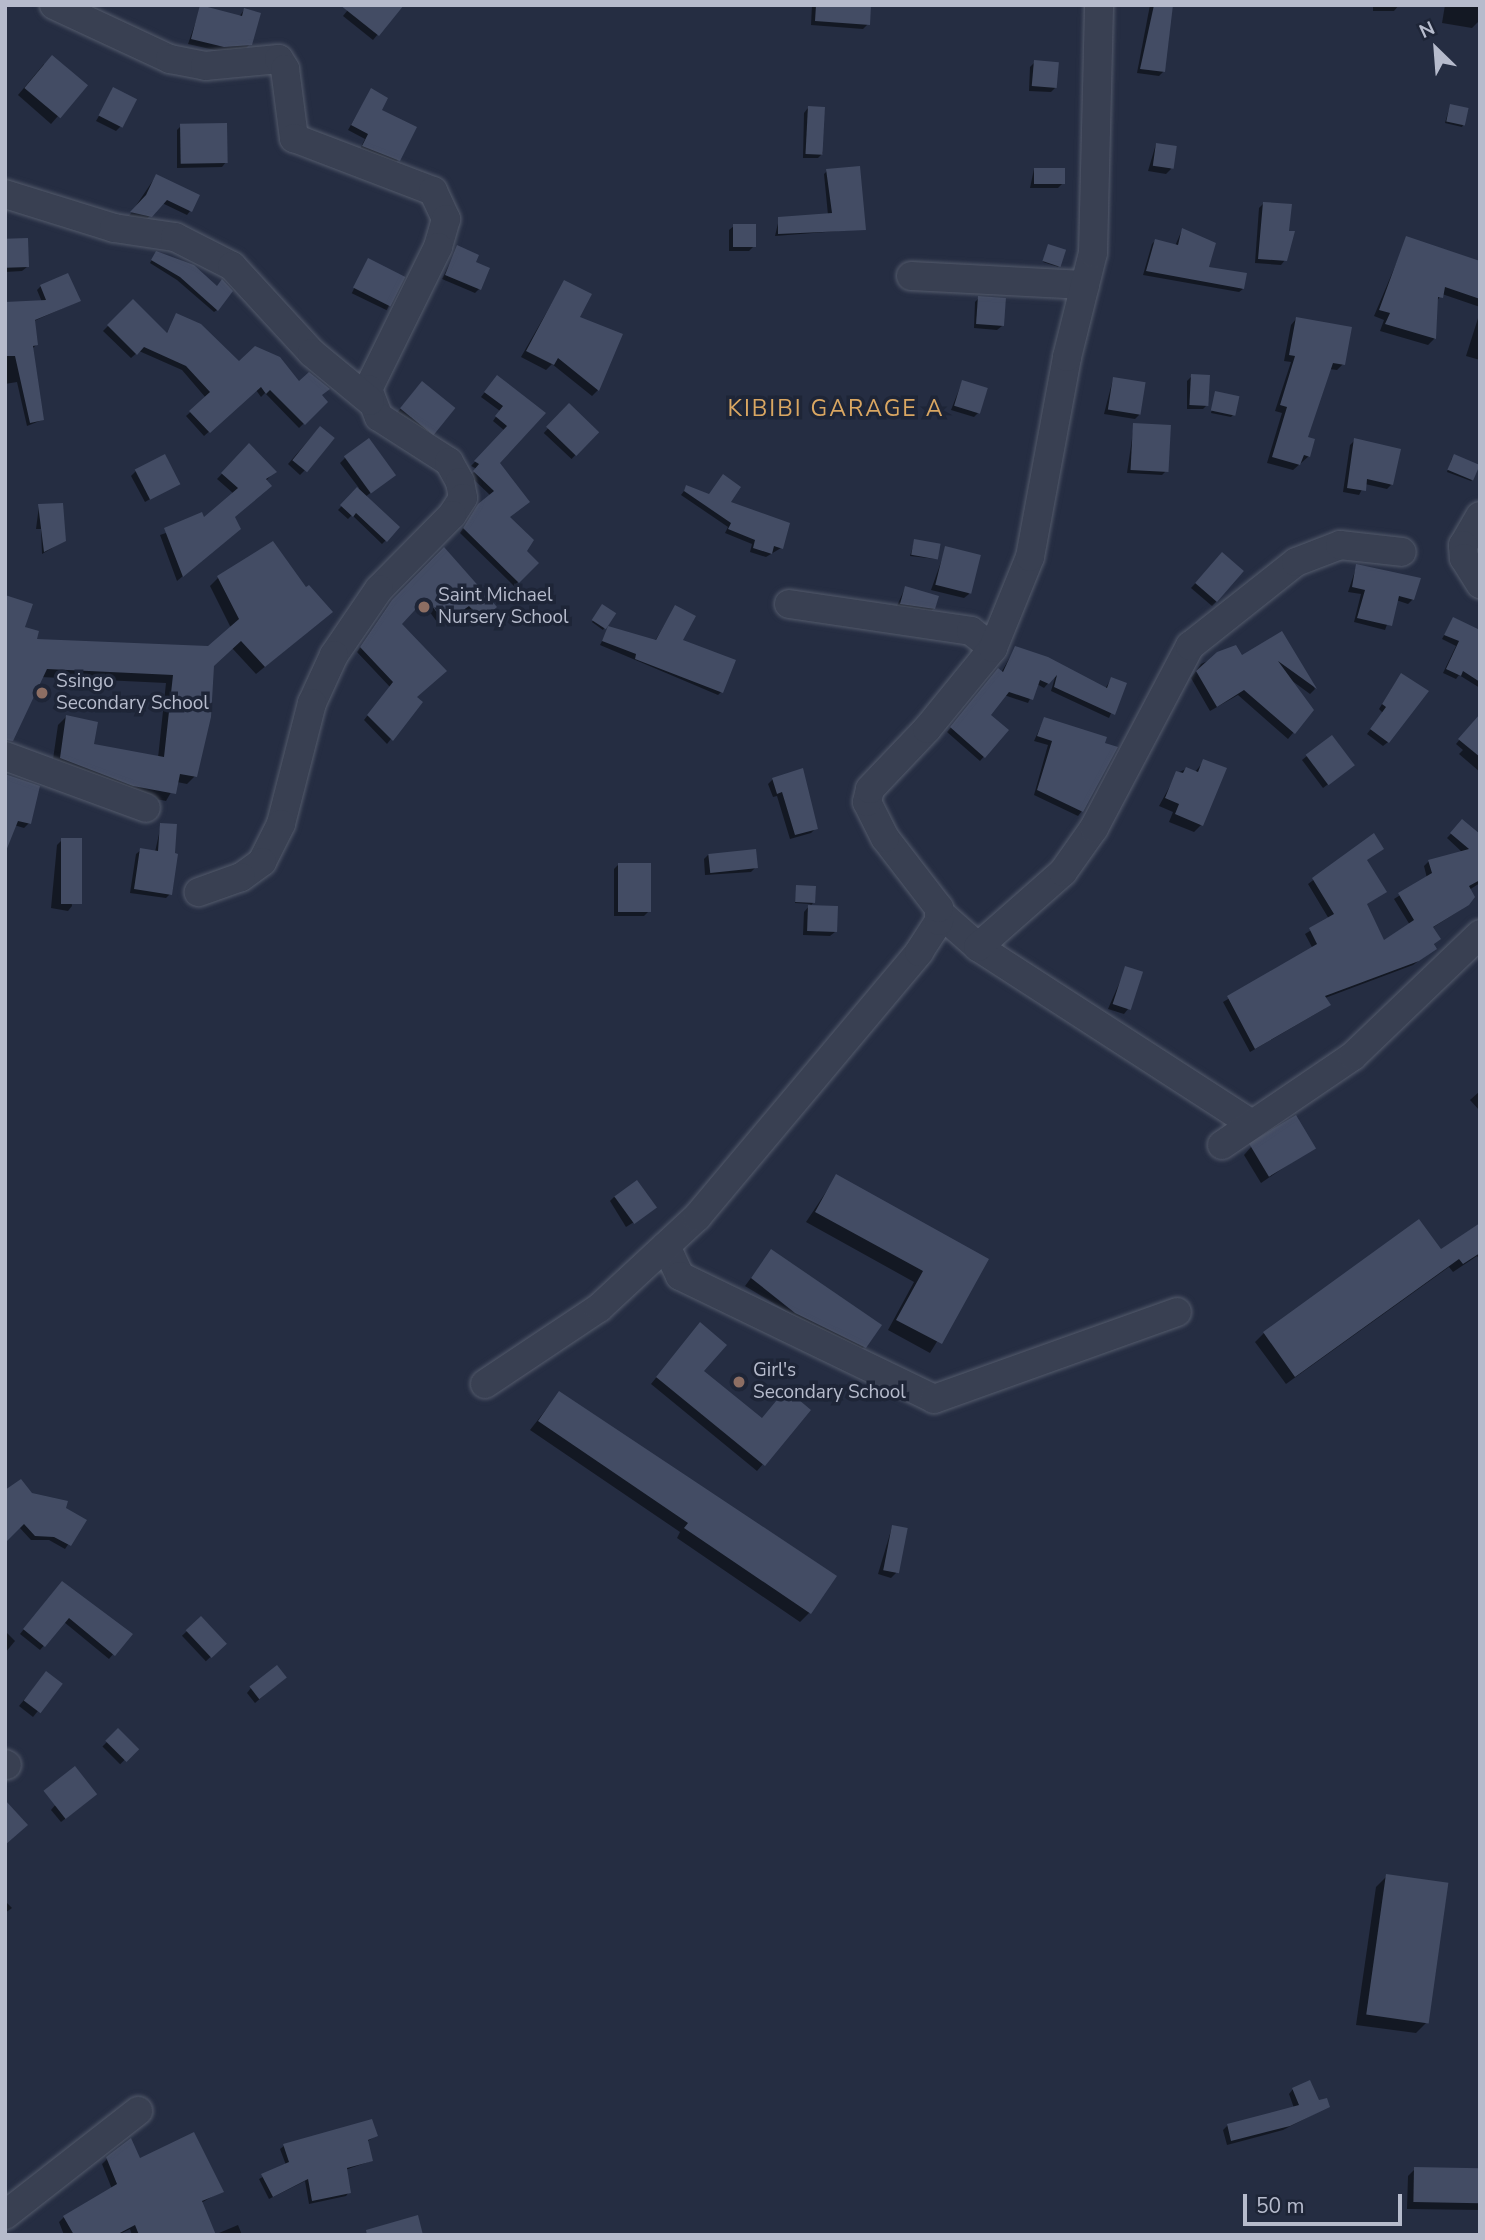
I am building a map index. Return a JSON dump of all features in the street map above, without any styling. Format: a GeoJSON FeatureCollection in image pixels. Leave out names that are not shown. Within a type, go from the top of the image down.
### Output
{"type":"FeatureCollection","features":[{"type":"Feature","properties":{"kind":"street"},"geometry":{"type":"LineString","coordinates":[[54,5],[170,59],[205,66],[279,59],[285,69],[290,131],[301,145],[433,191],[440,201],[446,219],[438,247],[373,374],[370,401]]}},
{"type":"Feature","properties":{"kind":"street"},"geometry":{"type":"LineString","coordinates":[[1099,5],[1093,253],[1030,557],[993,648],[927,729],[870,789],[867,802],[880,829],[941,914],[978,947],[1252,1124]]}},
{"type":"Feature","properties":{"kind":"street"},"geometry":{"type":"LineString","coordinates":[[5,194],[114,228],[175,237],[232,266],[313,353],[370,401],[379,417],[449,462],[460,482],[463,498],[452,515],[379,589],[334,655],[312,703],[281,824],[262,862],[241,877],[199,892]]}},
{"type":"Feature","properties":{"kind":"street"},"geometry":{"type":"LineString","coordinates":[[911,276],[1085,285]]}},
{"type":"Feature","properties":{"kind":"street"},"geometry":{"type":"LineString","coordinates":[[1480,516],[1463,545],[1464,558],[1480,584]]}},
{"type":"Feature","properties":{"kind":"street"},"geometry":{"type":"LineString","coordinates":[[978,947],[1063,872],[1094,828],[1190,646],[1296,562],[1340,545],[1402,552]]}},
{"type":"Feature","properties":{"kind":"street"},"geometry":{"type":"LineString","coordinates":[[789,604],[971,631],[993,648]]}},
{"type":"Feature","properties":{"kind":"street"},"geometry":{"type":"LineString","coordinates":[[5,756],[146,808]]}},
{"type":"Feature","properties":{"kind":"street"},"geometry":{"type":"LineString","coordinates":[[485,1384],[599,1308],[666,1246],[745,1163],[919,952],[941,914]]}},
{"type":"Feature","properties":{"kind":"street"},"geometry":{"type":"LineString","coordinates":[[1222,1144],[1353,1056],[1480,934]]}},
{"type":"Feature","properties":{"kind":"street"},"geometry":{"type":"LineString","coordinates":[[666,1246],[680,1276],[934,1399],[1177,1312]]}},
{"type":"Feature","properties":{"kind":"street"},"geometry":{"type":"LineString","coordinates":[[5,2215],[138,2111]]}},
{"type":"Feature","properties":{"kind":"building"},"geometry":{"type":"Polygon","coordinates":[[[200,5],[242,16],[244,8],[261,13],[252,45],[224,47],[191,39],[200,5]]]}},
{"type":"Feature","properties":{"kind":"building"},"geometry":{"type":"Polygon","coordinates":[[[340,5],[404,5],[379,36],[340,5]]]}},
{"type":"Feature","properties":{"kind":"building"},"geometry":{"type":"Polygon","coordinates":[[[816,5],[871,5],[870,25],[815,21],[816,5]]]}},
{"type":"Feature","properties":{"kind":"building"},"geometry":{"type":"Polygon","coordinates":[[[1154,5],[1173,5],[1165,72],[1140,69],[1154,5]]]}},
{"type":"Feature","properties":{"kind":"building"},"geometry":{"type":"Polygon","coordinates":[[[52,55],[88,85],[60,118],[24,88],[52,55]]]}},
{"type":"Feature","properties":{"kind":"building"},"geometry":{"type":"Polygon","coordinates":[[[1034,60],[1059,62],[1057,88],[1032,86],[1034,60]]]}},
{"type":"Feature","properties":{"kind":"building"},"geometry":{"type":"Polygon","coordinates":[[[113,87],[137,99],[123,128],[98,116],[113,87]]]}},
{"type":"Feature","properties":{"kind":"building"},"geometry":{"type":"Polygon","coordinates":[[[371,88],[388,98],[382,110],[417,127],[400,161],[362,146],[368,134],[351,125],[371,88]]]}},
{"type":"Feature","properties":{"kind":"building"},"geometry":{"type":"Polygon","coordinates":[[[1450,104],[1469,108],[1465,126],[1446,122],[1450,104]]]}},
{"type":"Feature","properties":{"kind":"building"},"geometry":{"type":"Polygon","coordinates":[[[808,106],[825,107],[822,155],[805,154],[808,106]]]}},
{"type":"Feature","properties":{"kind":"building"},"geometry":{"type":"Polygon","coordinates":[[[227,123],[228,163],[181,164],[180,124],[227,123]]]}},
{"type":"Feature","properties":{"kind":"building"},"geometry":{"type":"Polygon","coordinates":[[[1156,143],[1177,146],[1174,169],[1153,166],[1156,143]]]}},
{"type":"Feature","properties":{"kind":"building"},"geometry":{"type":"Polygon","coordinates":[[[860,166],[866,230],[778,234],[778,217],[832,213],[826,169],[860,166]]]}},
{"type":"Feature","properties":{"kind":"building"},"geometry":{"type":"Polygon","coordinates":[[[1034,168],[1065,168],[1065,184],[1034,184],[1034,168]]]}},
{"type":"Feature","properties":{"kind":"building"},"geometry":{"type":"Polygon","coordinates":[[[156,174],[200,195],[192,212],[167,200],[152,217],[130,212],[146,195],[156,174]]]}},
{"type":"Feature","properties":{"kind":"building"},"geometry":{"type":"Polygon","coordinates":[[[1263,202],[1292,204],[1289,231],[1295,231],[1287,261],[1258,259],[1263,202]]]}},
{"type":"Feature","properties":{"kind":"building"},"geometry":{"type":"Polygon","coordinates":[[[733,224],[756,224],[756,247],[733,247],[733,224]]]}},
{"type":"Feature","properties":{"kind":"building"},"geometry":{"type":"Polygon","coordinates":[[[1182,228],[1216,243],[1209,267],[1247,273],[1244,289],[1146,271],[1155,239],[1178,245],[1182,228]]]}},
{"type":"Feature","properties":{"kind":"building"},"geometry":{"type":"Polygon","coordinates":[[[1406,236],[1480,261],[1480,299],[1445,287],[1443,298],[1438,297],[1436,339],[1385,324],[1390,313],[1379,310],[1406,236]]]}},
{"type":"Feature","properties":{"kind":"building"},"geometry":{"type":"Polygon","coordinates":[[[28,238],[29,267],[6,268],[5,239],[28,238]]]}},
{"type":"Feature","properties":{"kind":"building"},"geometry":{"type":"Polygon","coordinates":[[[1048,244],[1066,250],[1061,267],[1042,261],[1048,244]]]}},
{"type":"Feature","properties":{"kind":"building"},"geometry":{"type":"Polygon","coordinates":[[[457,245],[479,255],[476,262],[490,268],[481,290],[445,275],[457,245]]]}},
{"type":"Feature","properties":{"kind":"building"},"geometry":{"type":"Polygon","coordinates":[[[156,251],[194,265],[217,286],[222,279],[233,291],[218,311],[180,277],[151,260],[156,251]]]}},
{"type":"Feature","properties":{"kind":"building"},"geometry":{"type":"Polygon","coordinates":[[[368,258],[405,277],[390,306],[353,287],[368,258]]]}},
{"type":"Feature","properties":{"kind":"building"},"geometry":{"type":"Polygon","coordinates":[[[68,273],[81,301],[35,320],[38,345],[33,346],[44,420],[30,423],[15,356],[5,356],[5,302],[46,300],[40,285],[68,273]]]}},
{"type":"Feature","properties":{"kind":"building"},"geometry":{"type":"Polygon","coordinates":[[[564,280],[592,294],[580,317],[623,334],[599,391],[558,358],[554,365],[526,351],[564,280]]]}},
{"type":"Feature","properties":{"kind":"building"},"geometry":{"type":"Polygon","coordinates":[[[978,296],[1006,298],[1004,326],[976,324],[978,296]]]}},
{"type":"Feature","properties":{"kind":"building"},"geometry":{"type":"Polygon","coordinates":[[[133,299],[167,333],[176,313],[201,324],[239,361],[255,346],[280,357],[299,381],[309,372],[330,389],[322,395],[328,402],[305,425],[270,390],[266,394],[261,387],[210,433],[189,411],[210,392],[186,366],[144,347],[137,355],[107,325],[133,299]]]}},
{"type":"Feature","properties":{"kind":"building"},"geometry":{"type":"Polygon","coordinates":[[[1296,317],[1352,327],[1345,365],[1333,363],[1308,437],[1315,439],[1310,457],[1304,455],[1300,465],[1272,457],[1287,407],[1280,405],[1295,356],[1289,355],[1296,317]]]}},
{"type":"Feature","properties":{"kind":"building"},"geometry":{"type":"Polygon","coordinates":[[[1191,374],[1210,375],[1208,406],[1189,405],[1191,374]]]}},
{"type":"Feature","properties":{"kind":"building"},"geometry":{"type":"Polygon","coordinates":[[[497,375],[546,413],[500,463],[530,502],[510,517],[534,540],[527,551],[539,563],[519,583],[463,528],[478,504],[494,491],[473,471],[479,464],[474,461],[507,426],[495,416],[503,406],[484,392],[497,375]]]}},
{"type":"Feature","properties":{"kind":"building"},"geometry":{"type":"Polygon","coordinates":[[[1113,377],[1146,382],[1140,415],[1108,410],[1113,377]]]}},
{"type":"Feature","properties":{"kind":"building"},"geometry":{"type":"Polygon","coordinates":[[[962,380],[988,388],[980,414],[954,406],[962,380]]]}},
{"type":"Feature","properties":{"kind":"building"},"geometry":{"type":"Polygon","coordinates":[[[422,381],[455,408],[433,435],[400,408],[422,381]]]}},
{"type":"Feature","properties":{"kind":"building"},"geometry":{"type":"Polygon","coordinates":[[[1215,391],[1239,396],[1235,416],[1211,411],[1215,391]]]}},
{"type":"Feature","properties":{"kind":"building"},"geometry":{"type":"Polygon","coordinates":[[[569,403],[599,432],[576,456],[546,427],[569,403]]]}},
{"type":"Feature","properties":{"kind":"building"},"geometry":{"type":"Polygon","coordinates":[[[1133,423],[1171,425],[1168,472],[1131,470],[1133,423]]]}},
{"type":"Feature","properties":{"kind":"building"},"geometry":{"type":"Polygon","coordinates":[[[320,426],[335,438],[307,472],[292,460],[320,426]]]}},
{"type":"Feature","properties":{"kind":"building"},"geometry":{"type":"Polygon","coordinates":[[[369,438],[396,475],[371,493],[344,456],[369,438]]]}},
{"type":"Feature","properties":{"kind":"building"},"geometry":{"type":"Polygon","coordinates":[[[1354,438],[1401,449],[1393,485],[1367,479],[1366,491],[1347,488],[1354,438]]]}},
{"type":"Feature","properties":{"kind":"building"},"geometry":{"type":"Polygon","coordinates":[[[249,443],[277,472],[266,479],[272,486],[235,517],[241,529],[183,577],[164,528],[202,512],[204,517],[238,488],[221,473],[249,443]]]}},
{"type":"Feature","properties":{"kind":"building"},"geometry":{"type":"Polygon","coordinates":[[[165,454],[180,484],[150,500],[135,469],[165,454]]]}},
{"type":"Feature","properties":{"kind":"building"},"geometry":{"type":"Polygon","coordinates":[[[1454,454],[1480,465],[1473,481],[1447,470],[1454,454]]]}},
{"type":"Feature","properties":{"kind":"building"},"geometry":{"type":"Polygon","coordinates":[[[723,474],[741,487],[731,502],[790,523],[783,549],[774,546],[772,554],[753,548],[755,540],[728,529],[731,523],[684,491],[686,485],[709,494],[723,474]]]}},
{"type":"Feature","properties":{"kind":"building"},"geometry":{"type":"Polygon","coordinates":[[[357,487],[400,527],[387,542],[356,513],[353,517],[340,505],[357,487]]]}},
{"type":"Feature","properties":{"kind":"building"},"geometry":{"type":"Polygon","coordinates":[[[63,503],[66,541],[44,552],[38,504],[63,503]]]}},
{"type":"Feature","properties":{"kind":"building"},"geometry":{"type":"Polygon","coordinates":[[[914,539],[941,544],[938,559],[911,555],[914,539]]]}},
{"type":"Feature","properties":{"kind":"building"},"geometry":{"type":"Polygon","coordinates":[[[273,541],[306,587],[309,585],[333,612],[265,667],[241,641],[214,666],[211,717],[197,777],[180,774],[176,794],[133,786],[60,758],[66,715],[98,722],[94,744],[164,757],[173,675],[47,669],[13,741],[5,740],[5,595],[33,604],[25,627],[39,631],[37,639],[208,646],[239,619],[217,576],[273,541]]]}},
{"type":"Feature","properties":{"kind":"building"},"geometry":{"type":"Polygon","coordinates":[[[945,546],[981,555],[971,594],[935,585],[945,546]]]}},
{"type":"Feature","properties":{"kind":"building"},"geometry":{"type":"Polygon","coordinates":[[[444,547],[497,607],[482,620],[469,606],[445,623],[426,598],[402,624],[447,671],[417,697],[423,702],[393,741],[367,715],[393,682],[360,647],[392,600],[444,547]]]}},
{"type":"Feature","properties":{"kind":"building"},"geometry":{"type":"Polygon","coordinates":[[[1222,552],[1244,571],[1217,602],[1195,583],[1222,552]]]}},
{"type":"Feature","properties":{"kind":"building"},"geometry":{"type":"Polygon","coordinates":[[[1356,564],[1421,578],[1414,600],[1399,596],[1392,626],[1357,618],[1365,590],[1352,587],[1356,564]]]}},
{"type":"Feature","properties":{"kind":"building"},"geometry":{"type":"Polygon","coordinates":[[[905,586],[939,596],[935,609],[900,604],[905,586]]]}},
{"type":"Feature","properties":{"kind":"building"},"geometry":{"type":"Polygon","coordinates":[[[602,604],[616,613],[606,629],[592,620],[602,604]]]}},
{"type":"Feature","properties":{"kind":"building"},"geometry":{"type":"Polygon","coordinates":[[[675,605],[696,616],[683,640],[736,660],[723,693],[635,659],[636,654],[602,641],[608,626],[656,640],[675,605]]]}},
{"type":"Feature","properties":{"kind":"building"},"geometry":{"type":"Polygon","coordinates":[[[1453,617],[1480,630],[1480,682],[1463,671],[1461,676],[1446,669],[1459,641],[1444,635],[1453,617]]]}},
{"type":"Feature","properties":{"kind":"building"},"geometry":{"type":"Polygon","coordinates":[[[1282,631],[1317,689],[1278,661],[1314,710],[1295,734],[1244,690],[1217,707],[1196,671],[1217,652],[1236,645],[1242,655],[1282,631]]]}},
{"type":"Feature","properties":{"kind":"building"},"geometry":{"type":"Polygon","coordinates":[[[1015,646],[1048,657],[1107,688],[1111,677],[1127,683],[1115,715],[1054,687],[1057,675],[1049,684],[1040,680],[1033,700],[1009,692],[991,715],[1009,730],[985,758],[950,727],[998,668],[1003,672],[1015,646]]]}},
{"type":"Feature","properties":{"kind":"building"},"geometry":{"type":"Polygon","coordinates":[[[1401,673],[1429,691],[1389,743],[1370,729],[1386,707],[1382,704],[1401,673]]]}},
{"type":"Feature","properties":{"kind":"building"},"geometry":{"type":"Polygon","coordinates":[[[1480,714],[1480,757],[1458,739],[1480,714]]]}},
{"type":"Feature","properties":{"kind":"building"},"geometry":{"type":"Polygon","coordinates":[[[1044,717],[1107,737],[1105,743],[1118,747],[1083,812],[1037,790],[1052,741],[1037,736],[1044,717]]]}},
{"type":"Feature","properties":{"kind":"building"},"geometry":{"type":"Polygon","coordinates":[[[1332,735],[1355,765],[1329,785],[1306,755],[1332,735]]]}},
{"type":"Feature","properties":{"kind":"building"},"geometry":{"type":"Polygon","coordinates":[[[1203,759],[1227,768],[1203,826],[1175,814],[1179,804],[1165,798],[1176,771],[1183,773],[1186,767],[1198,772],[1203,759]]]}},
{"type":"Feature","properties":{"kind":"building"},"geometry":{"type":"Polygon","coordinates":[[[803,768],[818,829],[795,835],[782,792],[777,794],[772,778],[803,768]]]}},
{"type":"Feature","properties":{"kind":"building"},"geometry":{"type":"Polygon","coordinates":[[[5,774],[40,786],[31,824],[18,821],[6,851],[5,774]]]}},
{"type":"Feature","properties":{"kind":"building"},"geometry":{"type":"Polygon","coordinates":[[[1462,819],[1480,834],[1480,880],[1469,886],[1475,897],[1469,905],[1433,927],[1441,939],[1434,944],[1437,949],[1419,961],[1325,996],[1331,1005],[1255,1049],[1227,996],[1317,944],[1309,928],[1334,914],[1312,878],[1374,833],[1384,849],[1367,860],[1387,892],[1367,904],[1384,940],[1414,920],[1398,893],[1432,873],[1428,860],[1469,849],[1450,833],[1462,819]]]}},
{"type":"Feature","properties":{"kind":"building"},"geometry":{"type":"Polygon","coordinates":[[[160,823],[177,824],[175,853],[178,854],[172,895],[134,889],[140,848],[158,851],[160,823]]]}},
{"type":"Feature","properties":{"kind":"building"},"geometry":{"type":"Polygon","coordinates":[[[61,838],[82,838],[82,904],[61,904],[61,838]]]}},
{"type":"Feature","properties":{"kind":"building"},"geometry":{"type":"Polygon","coordinates":[[[756,849],[758,868],[710,873],[708,854],[756,849]]]}},
{"type":"Feature","properties":{"kind":"building"},"geometry":{"type":"Polygon","coordinates":[[[618,863],[651,863],[651,912],[618,912],[618,863]]]}},
{"type":"Feature","properties":{"kind":"building"},"geometry":{"type":"Polygon","coordinates":[[[796,885],[816,886],[815,903],[795,902],[796,885]]]}},
{"type":"Feature","properties":{"kind":"building"},"geometry":{"type":"Polygon","coordinates":[[[808,905],[838,906],[837,932],[807,931],[808,905]]]}},
{"type":"Feature","properties":{"kind":"building"},"geometry":{"type":"Polygon","coordinates":[[[1125,966],[1143,972],[1131,1010],[1113,1004],[1125,966]]]}},
{"type":"Feature","properties":{"kind":"building"},"geometry":{"type":"Polygon","coordinates":[[[1296,1115],[1316,1148],[1269,1177],[1249,1143],[1296,1115]]]}},
{"type":"Feature","properties":{"kind":"building"},"geometry":{"type":"Polygon","coordinates":[[[836,1174],[989,1259],[942,1344],[896,1320],[923,1271],[815,1212],[836,1174]]]}},
{"type":"Feature","properties":{"kind":"building"},"geometry":{"type":"Polygon","coordinates":[[[637,1180],[657,1208],[634,1224],[614,1196],[637,1180]]]}},
{"type":"Feature","properties":{"kind":"building"},"geometry":{"type":"Polygon","coordinates":[[[1419,1219],[1441,1249],[1480,1223],[1480,1253],[1463,1264],[1459,1259],[1295,1377],[1263,1332],[1419,1219]]]}},
{"type":"Feature","properties":{"kind":"building"},"geometry":{"type":"Polygon","coordinates":[[[771,1249],[882,1325],[866,1348],[795,1313],[751,1278],[771,1249]]]}},
{"type":"Feature","properties":{"kind":"building"},"geometry":{"type":"Polygon","coordinates":[[[700,1322],[727,1345],[704,1371],[762,1418],[786,1389],[811,1410],[765,1466],[656,1377],[700,1322]]]}},
{"type":"Feature","properties":{"kind":"building"},"geometry":{"type":"Polygon","coordinates":[[[559,1391],[837,1576],[811,1614],[684,1528],[688,1523],[538,1421],[559,1391]]]}},
{"type":"Feature","properties":{"kind":"building"},"geometry":{"type":"Polygon","coordinates":[[[21,1479],[32,1493],[68,1501],[66,1508],[87,1520],[71,1546],[54,1537],[35,1536],[24,1524],[5,1543],[5,1490],[21,1479]]]}},
{"type":"Feature","properties":{"kind":"building"},"geometry":{"type":"Polygon","coordinates":[[[892,1525],[908,1528],[899,1573],[883,1570],[892,1525]]]}},
{"type":"Feature","properties":{"kind":"building"},"geometry":{"type":"Polygon","coordinates":[[[62,1581],[133,1634],[115,1656],[69,1618],[45,1647],[23,1629],[62,1581]]]}},
{"type":"Feature","properties":{"kind":"building"},"geometry":{"type":"Polygon","coordinates":[[[201,1616],[227,1644],[212,1658],[186,1630],[201,1616]]]}},
{"type":"Feature","properties":{"kind":"building"},"geometry":{"type":"Polygon","coordinates":[[[277,1665],[287,1678],[259,1699],[249,1687],[277,1665]]]}},
{"type":"Feature","properties":{"kind":"building"},"geometry":{"type":"Polygon","coordinates":[[[46,1671],[63,1684],[41,1713],[24,1701],[46,1671]]]}},
{"type":"Feature","properties":{"kind":"building"},"geometry":{"type":"Polygon","coordinates":[[[118,1728],[139,1749],[126,1762],[105,1741],[118,1728]]]}},
{"type":"Feature","properties":{"kind":"building"},"geometry":{"type":"Polygon","coordinates":[[[75,1766],[97,1794],[66,1819],[43,1791],[75,1766]]]}},
{"type":"Feature","properties":{"kind":"building"},"geometry":{"type":"Polygon","coordinates":[[[5,1800],[28,1825],[5,1845],[5,1800]]]}},
{"type":"Feature","properties":{"kind":"building"},"geometry":{"type":"Polygon","coordinates":[[[1386,1874],[1448,1883],[1429,2023],[1366,2015],[1386,1874]]]}},
{"type":"Feature","properties":{"kind":"building"},"geometry":{"type":"Polygon","coordinates":[[[1310,2080],[1319,2100],[1327,2098],[1330,2107],[1290,2126],[1231,2141],[1227,2124],[1299,2105],[1292,2088],[1310,2080]]]}},
{"type":"Feature","properties":{"kind":"building"},"geometry":{"type":"Polygon","coordinates":[[[372,2119],[378,2136],[368,2140],[373,2161],[347,2168],[351,2193],[312,2201],[308,2179],[273,2197],[261,2174],[289,2162],[283,2144],[372,2119]]]}},
{"type":"Feature","properties":{"kind":"building"},"geometry":{"type":"Polygon","coordinates":[[[194,2132],[224,2192],[202,2201],[216,2235],[139,2235],[135,2225],[116,2235],[74,2235],[63,2216],[117,2184],[106,2157],[131,2138],[140,2158],[194,2132]]]}},
{"type":"Feature","properties":{"kind":"building"},"geometry":{"type":"Polygon","coordinates":[[[1414,2167],[1480,2168],[1479,2203],[1413,2202],[1414,2167]]]}},
{"type":"Feature","properties":{"kind":"building"},"geometry":{"type":"Polygon","coordinates":[[[418,2215],[423,2235],[367,2235],[366,2230],[418,2215]]]}},
{"type":"Feature","properties":{"kind":"place","name":"Saint Michael Nursery School"},"geometry":{"type":"Point","coordinates":[424,607]}},
{"type":"Feature","properties":{"kind":"place","name":"Ssingo Secondary School"},"geometry":{"type":"Point","coordinates":[42,693]}},
{"type":"Feature","properties":{"kind":"place","name":"Girl's Secondary School"},"geometry":{"type":"Point","coordinates":[739,1382]}},
{"type":"Feature","properties":{"kind":"district","name":"KIBIBI GARAGE A"},"geometry":{"type":"Point","coordinates":[836,409]}}]}
